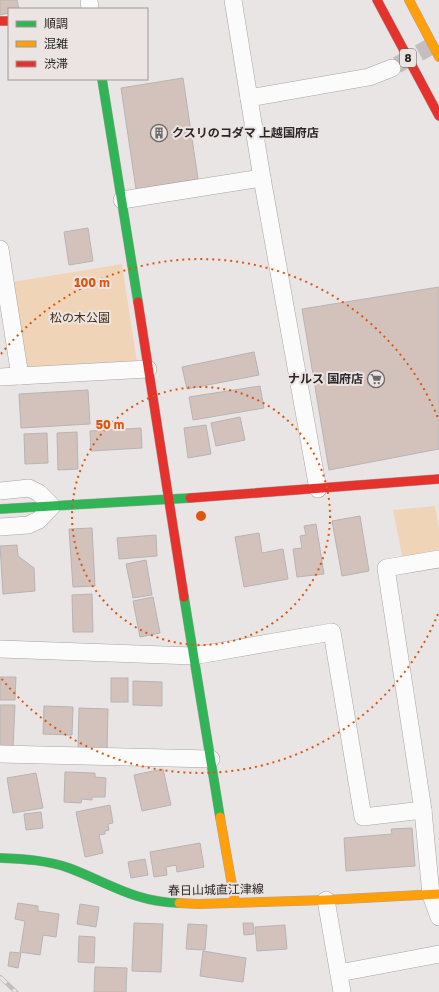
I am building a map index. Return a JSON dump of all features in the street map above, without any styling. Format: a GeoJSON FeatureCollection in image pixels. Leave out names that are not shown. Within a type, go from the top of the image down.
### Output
{"type":"FeatureCollection","features":[{"type":"Feature","properties":{"kind":"main road","name":"8"},"geometry":{"type":"LineString","coordinates":[[377,0],[439,116]]}},
{"type":"Feature","properties":{"kind":"main road","name":"8"},"geometry":{"type":"LineString","coordinates":[[409,0],[439,57]]}},
{"type":"Feature","properties":{"kind":"main road"},"geometry":{"type":"LineString","coordinates":[[102,80],[170,500],[193,656],[235,902]]}},
{"type":"Feature","properties":{"kind":"main road"},"geometry":{"type":"LineString","coordinates":[[0,509],[170,500],[439,479]]}},
{"type":"Feature","properties":{"kind":"main road","name":"春日山城直江津線"},"geometry":{"type":"LineString","coordinates":[[0,858],[28,859],[55,864],[69,868],[123,892],[140,898],[164,903],[198,904],[326,900],[435,894]]}},
{"type":"Feature","properties":{"kind":"street"},"geometry":{"type":"LineString","coordinates":[[233,0],[262,178],[318,488]]}},
{"type":"Feature","properties":{"kind":"street"},"geometry":{"type":"LineString","coordinates":[[249,98],[369,77],[392,68]]}},
{"type":"Feature","properties":{"kind":"street"},"geometry":{"type":"LineString","coordinates":[[122,200],[262,178]]}},
{"type":"Feature","properties":{"kind":"street"},"geometry":{"type":"LineString","coordinates":[[0,249],[20,376]]}},
{"type":"Feature","properties":{"kind":"street"},"geometry":{"type":"LineString","coordinates":[[0,378],[148,369]]}},
{"type":"Feature","properties":{"kind":"street"},"geometry":{"type":"LineString","coordinates":[[0,491],[29,488],[39,493],[52,506],[39,520],[28,525],[0,527]]}},
{"type":"Feature","properties":{"kind":"street"},"geometry":{"type":"LineString","coordinates":[[439,559],[386,568],[439,917]]}},
{"type":"Feature","properties":{"kind":"street"},"geometry":{"type":"LineString","coordinates":[[0,649],[193,656],[332,632],[363,818],[423,810]]}},
{"type":"Feature","properties":{"kind":"street"},"geometry":{"type":"LineString","coordinates":[[0,754],[211,759]]}},
{"type":"Feature","properties":{"kind":"street"},"geometry":{"type":"LineString","coordinates":[[326,900],[342,992]]}},
{"type":"Feature","properties":{"kind":"street"},"geometry":{"type":"LineString","coordinates":[[339,974],[439,954]]}},
{"type":"Feature","properties":{"kind":"green space","name":"松の木公園"},"geometry":{"type":"Polygon","coordinates":[[[122,264],[137,362],[27,369],[12,282],[122,264]]]}},
{"type":"Feature","properties":{"kind":"green space"},"geometry":{"type":"Polygon","coordinates":[[[435,506],[439,529],[439,554],[403,560],[393,510],[435,506]]]}},
{"type":"Feature","properties":{"kind":"building"},"geometry":{"type":"Polygon","coordinates":[[[0,0],[17,0],[19,8],[8,8],[8,13],[0,15],[0,0]]]}},
{"type":"Feature","properties":{"kind":"building","name":"クスリのコダマ 上越国府店"},"geometry":{"type":"Polygon","coordinates":[[[183,78],[198,179],[136,189],[121,88],[183,78]]]}},
{"type":"Feature","properties":{"kind":"building"},"geometry":{"type":"Polygon","coordinates":[[[88,228],[93,261],[69,265],[64,232],[88,228]]]}},
{"type":"Feature","properties":{"kind":"building","name":"ナルス 国府店"},"geometry":{"type":"Polygon","coordinates":[[[439,287],[439,449],[329,470],[302,309],[439,287]]]}},
{"type":"Feature","properties":{"kind":"building"},"geometry":{"type":"Polygon","coordinates":[[[254,352],[259,375],[187,389],[182,367],[254,352]]]}},
{"type":"Feature","properties":{"kind":"building"},"geometry":{"type":"Polygon","coordinates":[[[260,386],[264,408],[193,420],[189,397],[260,386]]]}},
{"type":"Feature","properties":{"kind":"building"},"geometry":{"type":"Polygon","coordinates":[[[88,390],[90,424],[21,428],[19,394],[88,390]]]}},
{"type":"Feature","properties":{"kind":"building"},"geometry":{"type":"Polygon","coordinates":[[[240,417],[245,440],[216,446],[211,423],[240,417]]]}},
{"type":"Feature","properties":{"kind":"building"},"geometry":{"type":"Polygon","coordinates":[[[206,425],[211,454],[188,458],[184,428],[206,425]]]}},
{"type":"Feature","properties":{"kind":"building"},"geometry":{"type":"Polygon","coordinates":[[[141,428],[142,448],[91,451],[90,431],[141,428]]]}},
{"type":"Feature","properties":{"kind":"building"},"geometry":{"type":"Polygon","coordinates":[[[77,432],[78,469],[58,470],[57,433],[77,432]]]}},
{"type":"Feature","properties":{"kind":"building"},"geometry":{"type":"Polygon","coordinates":[[[47,433],[48,463],[25,464],[24,434],[47,433]]]}},
{"type":"Feature","properties":{"kind":"building"},"geometry":{"type":"Polygon","coordinates":[[[360,516],[369,571],[342,576],[332,521],[360,516]]]}},
{"type":"Feature","properties":{"kind":"building"},"geometry":{"type":"Polygon","coordinates":[[[316,524],[324,574],[297,577],[293,549],[302,548],[300,536],[306,535],[304,526],[316,524]]]}},
{"type":"Feature","properties":{"kind":"building"},"geometry":{"type":"Polygon","coordinates":[[[92,528],[95,586],[73,587],[69,529],[92,528]]]}},
{"type":"Feature","properties":{"kind":"building"},"geometry":{"type":"Polygon","coordinates":[[[259,533],[262,553],[283,549],[288,579],[244,587],[235,537],[259,533]]]}},
{"type":"Feature","properties":{"kind":"building"},"geometry":{"type":"Polygon","coordinates":[[[156,535],[157,556],[119,559],[117,538],[156,535]]]}},
{"type":"Feature","properties":{"kind":"building"},"geometry":{"type":"Polygon","coordinates":[[[17,545],[18,556],[34,568],[35,591],[3,594],[0,546],[17,545]]]}},
{"type":"Feature","properties":{"kind":"building"},"geometry":{"type":"Polygon","coordinates":[[[146,560],[152,595],[133,598],[126,564],[146,560]]]}},
{"type":"Feature","properties":{"kind":"building"},"geometry":{"type":"Polygon","coordinates":[[[92,594],[93,632],[73,632],[72,595],[92,594]]]}},
{"type":"Feature","properties":{"kind":"building"},"geometry":{"type":"Polygon","coordinates":[[[153,597],[160,633],[140,637],[133,601],[153,597]]]}},
{"type":"Feature","properties":{"kind":"building"},"geometry":{"type":"Polygon","coordinates":[[[0,677],[16,677],[15,700],[0,700],[0,677]]]}},
{"type":"Feature","properties":{"kind":"building"},"geometry":{"type":"Polygon","coordinates":[[[111,678],[128,678],[128,702],[111,702],[111,678]]]}},
{"type":"Feature","properties":{"kind":"building"},"geometry":{"type":"Polygon","coordinates":[[[133,681],[162,682],[162,706],[133,705],[133,681]]]}},
{"type":"Feature","properties":{"kind":"building"},"geometry":{"type":"Polygon","coordinates":[[[0,705],[15,705],[13,748],[0,747],[0,705]]]}},
{"type":"Feature","properties":{"kind":"building"},"geometry":{"type":"Polygon","coordinates":[[[44,706],[73,707],[72,735],[43,734],[44,706]]]}},
{"type":"Feature","properties":{"kind":"building"},"geometry":{"type":"Polygon","coordinates":[[[79,708],[108,709],[107,751],[78,750],[79,708]]]}},
{"type":"Feature","properties":{"kind":"building"},"geometry":{"type":"Polygon","coordinates":[[[163,769],[171,805],[142,811],[134,775],[163,769]]]}},
{"type":"Feature","properties":{"kind":"building"},"geometry":{"type":"Polygon","coordinates":[[[65,772],[95,773],[95,777],[106,778],[105,797],[92,797],[92,800],[82,799],[81,803],[64,802],[65,772]]]}},
{"type":"Feature","properties":{"kind":"building"},"geometry":{"type":"Polygon","coordinates":[[[36,773],[43,808],[13,813],[7,778],[36,773]]]}},
{"type":"Feature","properties":{"kind":"building"},"geometry":{"type":"Polygon","coordinates":[[[110,805],[113,823],[108,824],[109,830],[105,831],[105,834],[99,835],[103,853],[85,857],[76,812],[110,805]]]}},
{"type":"Feature","properties":{"kind":"building"},"geometry":{"type":"Polygon","coordinates":[[[41,812],[43,828],[26,830],[24,814],[41,812]]]}},
{"type":"Feature","properties":{"kind":"building"},"geometry":{"type":"Polygon","coordinates":[[[412,828],[415,866],[346,871],[344,838],[392,834],[391,829],[412,828]]]}},
{"type":"Feature","properties":{"kind":"building"},"geometry":{"type":"Polygon","coordinates":[[[200,843],[204,867],[177,872],[176,865],[166,867],[167,875],[154,877],[150,852],[200,843]]]}},
{"type":"Feature","properties":{"kind":"building"},"geometry":{"type":"Polygon","coordinates":[[[145,859],[148,875],[131,878],[128,862],[145,859]]]}},
{"type":"Feature","properties":{"kind":"building"},"geometry":{"type":"Polygon","coordinates":[[[18,903],[38,906],[38,911],[59,914],[56,937],[43,935],[40,955],[20,952],[25,921],[15,919],[18,903]]]}},
{"type":"Feature","properties":{"kind":"building"},"geometry":{"type":"Polygon","coordinates":[[[80,904],[99,907],[96,927],[77,924],[80,904]]]}},
{"type":"Feature","properties":{"kind":"building"},"geometry":{"type":"Polygon","coordinates":[[[134,923],[163,924],[161,972],[132,971],[134,923]]]}},
{"type":"Feature","properties":{"kind":"building"},"geometry":{"type":"Polygon","coordinates":[[[243,923],[253,923],[254,934],[244,935],[243,923]]]}},
{"type":"Feature","properties":{"kind":"building"},"geometry":{"type":"Polygon","coordinates":[[[188,924],[207,925],[205,950],[186,949],[188,924]]]}},
{"type":"Feature","properties":{"kind":"building"},"geometry":{"type":"Polygon","coordinates":[[[285,925],[287,949],[257,951],[255,927],[285,925]]]}},
{"type":"Feature","properties":{"kind":"building"},"geometry":{"type":"Polygon","coordinates":[[[79,936],[95,937],[94,963],[78,962],[79,936]]]}},
{"type":"Feature","properties":{"kind":"building"},"geometry":{"type":"Polygon","coordinates":[[[203,951],[246,958],[243,982],[200,976],[203,951]]]}},
{"type":"Feature","properties":{"kind":"building"},"geometry":{"type":"Polygon","coordinates":[[[10,952],[21,953],[18,968],[8,966],[10,952]]]}},
{"type":"Feature","properties":{"kind":"building"},"geometry":{"type":"Polygon","coordinates":[[[95,967],[127,968],[126,992],[94,992],[95,967]]]}},
{"type":"Feature","properties":{"kind":"tunnel"},"geometry":{"type":"LineString","coordinates":[[397,65],[439,42]]}},
{"type":"Feature","properties":{"kind":"railway"},"geometry":{"type":"LineString","coordinates":[[0,977],[16,992]]}},
{"type":"Feature","properties":{"kind":"traffic: fast"},"geometry":{"type":"LineString","coordinates":[[102,80],[138,302]]}},
{"type":"Feature","properties":{"kind":"traffic: fast"},"geometry":{"type":"LineString","coordinates":[[0,509],[190,498]]}},
{"type":"Feature","properties":{"kind":"traffic: fast"},"geometry":{"type":"LineString","coordinates":[[184,597],[220,817]]}},
{"type":"Feature","properties":{"kind":"traffic: fast"},"geometry":{"type":"LineString","coordinates":[[0,858],[35,860],[61,865],[122,891],[148,899],[179,903]]}},
{"type":"Feature","properties":{"kind":"traffic: slow"},"geometry":{"type":"LineString","coordinates":[[409,0],[439,57]]}},
{"type":"Feature","properties":{"kind":"traffic: slow"},"geometry":{"type":"LineString","coordinates":[[220,817],[235,902]]}},
{"type":"Feature","properties":{"kind":"traffic: slow"},"geometry":{"type":"LineString","coordinates":[[179,903],[198,904],[326,900],[439,894]]}},
{"type":"Feature","properties":{"kind":"traffic: jam"},"geometry":{"type":"LineString","coordinates":[[377,0],[439,116]]}},
{"type":"Feature","properties":{"kind":"traffic: jam"},"geometry":{"type":"LineString","coordinates":[[0,21],[8,21]]}},
{"type":"Feature","properties":{"kind":"traffic: jam"},"geometry":{"type":"LineString","coordinates":[[138,302],[184,597]]}},
{"type":"Feature","properties":{"kind":"traffic: jam"},"geometry":{"type":"LineString","coordinates":[[190,498],[439,479]]}},
{"type":"Feature","properties":{"kind":"place","name":"クスリのコダマ 上越国府店"},"geometry":{"type":"Point","coordinates":[159,133]}},
{"type":"Feature","properties":{"kind":"place","name":"ナルス 国府店"},"geometry":{"type":"Point","coordinates":[376,379]}}]}
